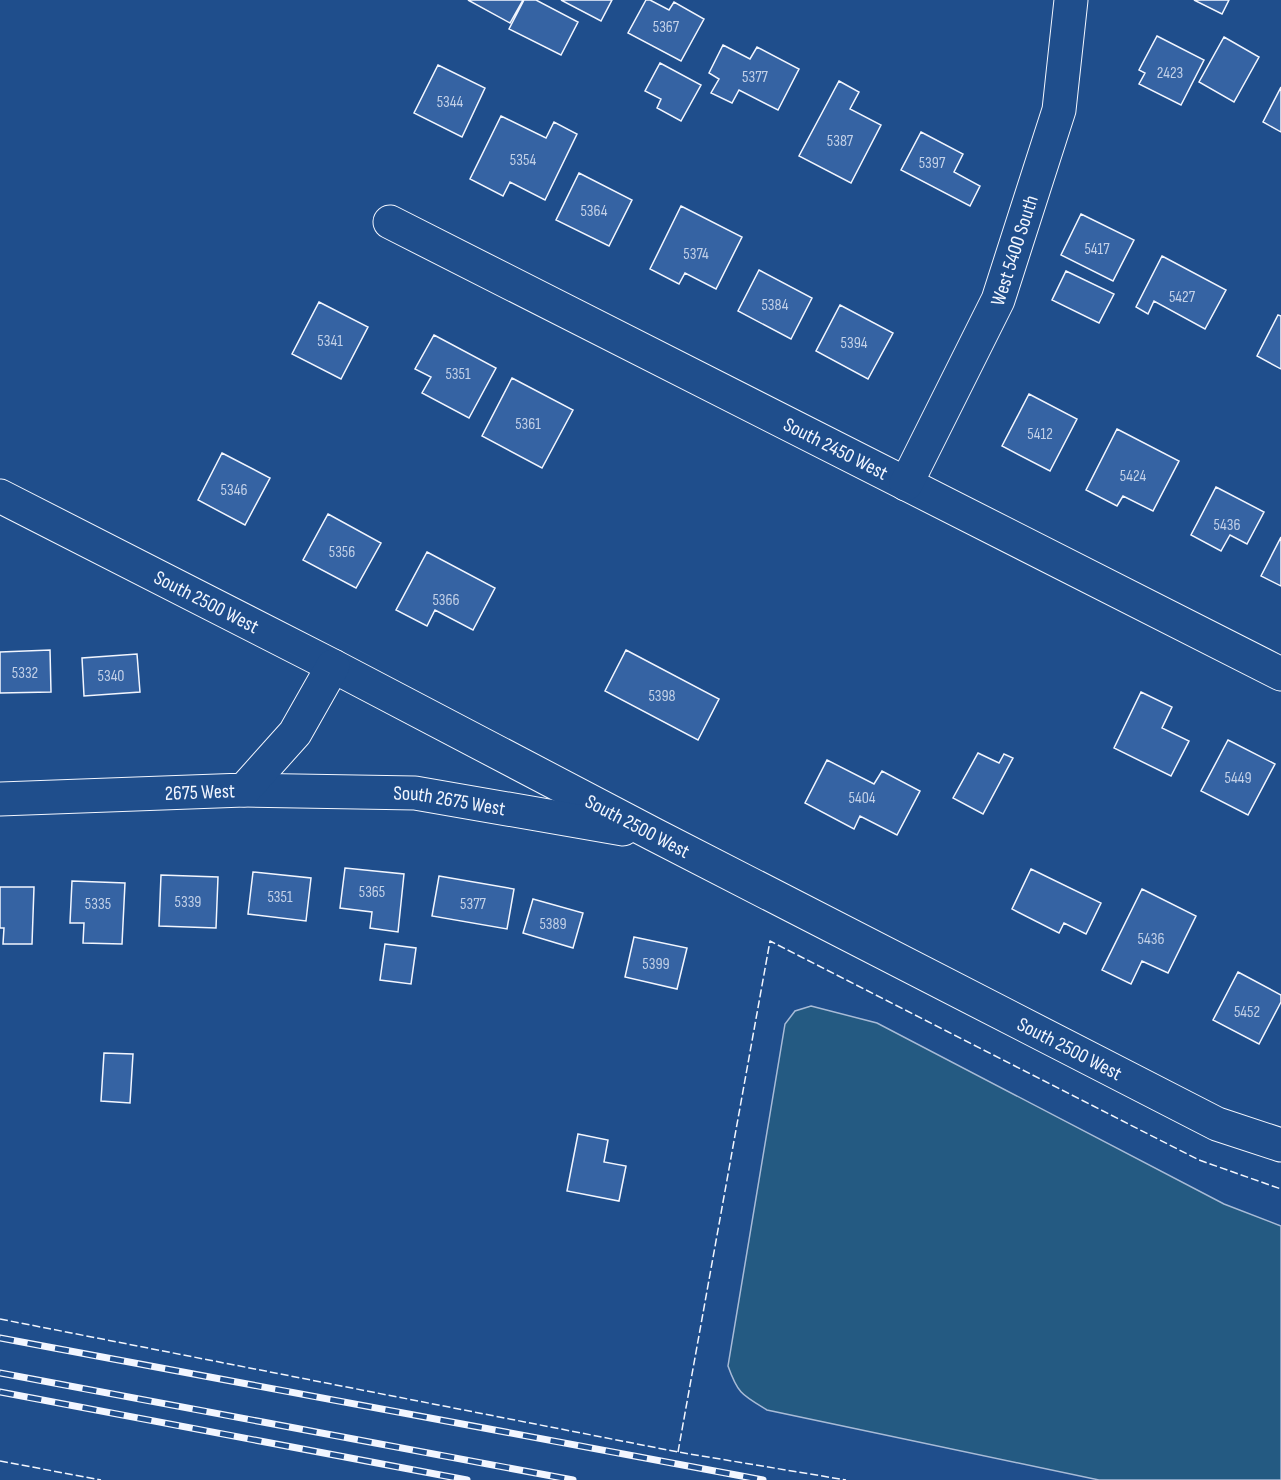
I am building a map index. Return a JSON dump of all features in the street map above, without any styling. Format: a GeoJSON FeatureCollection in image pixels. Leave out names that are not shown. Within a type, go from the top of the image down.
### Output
{"type":"FeatureCollection","features":[{"type":"Feature","properties":{"kind":"street","name":"West 5400 South"},"geometry":{"type":"LineString","coordinates":[[906,484],[998,300],[1059,110],[1071,0]]}},
{"type":"Feature","properties":{"kind":"street","name":"South 2450 West"},"geometry":{"type":"LineString","coordinates":[[390,222],[1281,674]]}},
{"type":"Feature","properties":{"kind":"street","name":"South 2500 West"},"geometry":{"type":"LineString","coordinates":[[0,495],[1217,1124],[1281,1145]]}},
{"type":"Feature","properties":{"kind":"street","name":"2675 West"},"geometry":{"type":"LineString","coordinates":[[0,798],[244,790],[295,733],[333,666]]}},
{"type":"Feature","properties":{"kind":"street","name":"South 2675 West"},"geometry":{"type":"LineString","coordinates":[[244,790],[415,793],[653,834]]}},
{"type":"Feature","properties":{"kind":"shaded area"},"geometry":{"type":"Polygon","coordinates":[[[811,1006],[877,1023],[1224,1204],[1281,1226],[1281,1480],[1099,1480],[767,1410],[742,1393],[728,1366],[785,1024],[795,1011],[811,1006]]]}},
{"type":"Feature","properties":{"kind":"building"},"geometry":{"type":"Polygon","coordinates":[[[468,0],[523,0],[510,23],[468,0]]]}},
{"type":"Feature","properties":{"kind":"building"},"geometry":{"type":"Polygon","coordinates":[[[524,0],[536,0],[578,22],[561,55],[509,29],[524,0]]]}},
{"type":"Feature","properties":{"kind":"building"},"geometry":{"type":"Polygon","coordinates":[[[561,0],[612,0],[601,21],[561,0]]]}},
{"type":"Feature","properties":{"kind":"building"},"geometry":{"type":"Polygon","coordinates":[[[646,0],[669,10],[674,2],[704,19],[681,61],[628,33],[646,0]]]}},
{"type":"Feature","properties":{"kind":"building"},"geometry":{"type":"Polygon","coordinates":[[[1194,0],[1229,0],[1222,14],[1194,0]]]}},
{"type":"Feature","properties":{"kind":"building"},"geometry":{"type":"Polygon","coordinates":[[[1157,36],[1204,60],[1181,105],[1139,84],[1145,73],[1139,70],[1157,36]]]}},
{"type":"Feature","properties":{"kind":"building"},"geometry":{"type":"Polygon","coordinates":[[[1224,37],[1259,57],[1234,102],[1199,82],[1224,37]]]}},
{"type":"Feature","properties":{"kind":"building"},"geometry":{"type":"Polygon","coordinates":[[[723,45],[750,59],[757,47],[799,69],[778,110],[739,90],[732,103],[711,93],[719,79],[709,73],[723,45]]]}},
{"type":"Feature","properties":{"kind":"building"},"geometry":{"type":"Polygon","coordinates":[[[660,63],[701,85],[681,121],[657,108],[661,99],[645,91],[660,63]]]}},
{"type":"Feature","properties":{"kind":"building"},"geometry":{"type":"Polygon","coordinates":[[[438,65],[485,88],[462,137],[414,113],[438,65]]]}},
{"type":"Feature","properties":{"kind":"building"},"geometry":{"type":"Polygon","coordinates":[[[839,81],[859,92],[850,109],[881,125],[851,183],[799,156],[839,81]]]}},
{"type":"Feature","properties":{"kind":"building"},"geometry":{"type":"Polygon","coordinates":[[[1281,87],[1281,132],[1263,122],[1281,87]]]}},
{"type":"Feature","properties":{"kind":"building"},"geometry":{"type":"Polygon","coordinates":[[[501,116],[546,138],[554,122],[577,134],[545,200],[510,182],[503,196],[470,179],[501,116]]]}},
{"type":"Feature","properties":{"kind":"building"},"geometry":{"type":"Polygon","coordinates":[[[921,132],[963,154],[954,172],[980,186],[970,206],[901,170],[921,132]]]}},
{"type":"Feature","properties":{"kind":"building"},"geometry":{"type":"Polygon","coordinates":[[[579,173],[632,200],[609,246],[556,220],[579,173]]]}},
{"type":"Feature","properties":{"kind":"building"},"geometry":{"type":"Polygon","coordinates":[[[681,206],[742,237],[716,289],[685,273],[679,284],[650,269],[681,206]]]}},
{"type":"Feature","properties":{"kind":"building"},"geometry":{"type":"Polygon","coordinates":[[[1081,214],[1134,240],[1113,281],[1061,255],[1081,214]]]}},
{"type":"Feature","properties":{"kind":"building"},"geometry":{"type":"Polygon","coordinates":[[[1162,256],[1226,290],[1205,329],[1154,301],[1148,314],[1136,307],[1162,256]]]}},
{"type":"Feature","properties":{"kind":"building"},"geometry":{"type":"Polygon","coordinates":[[[759,270],[812,298],[791,339],[738,311],[759,270]]]}},
{"type":"Feature","properties":{"kind":"building"},"geometry":{"type":"Polygon","coordinates":[[[1066,271],[1114,294],[1099,323],[1052,300],[1066,271]]]}},
{"type":"Feature","properties":{"kind":"building"},"geometry":{"type":"Polygon","coordinates":[[[319,302],[368,327],[341,379],[292,354],[319,302]]]}},
{"type":"Feature","properties":{"kind":"building"},"geometry":{"type":"Polygon","coordinates":[[[840,305],[893,333],[868,379],[816,351],[840,305]]]}},
{"type":"Feature","properties":{"kind":"building"},"geometry":{"type":"Polygon","coordinates":[[[1278,315],[1281,316],[1281,369],[1257,356],[1278,315]]]}},
{"type":"Feature","properties":{"kind":"building"},"geometry":{"type":"Polygon","coordinates":[[[434,335],[496,368],[469,418],[422,393],[431,377],[415,369],[434,335]]]}},
{"type":"Feature","properties":{"kind":"building"},"geometry":{"type":"Polygon","coordinates":[[[512,378],[573,410],[542,468],[482,436],[512,378]]]}},
{"type":"Feature","properties":{"kind":"building"},"geometry":{"type":"Polygon","coordinates":[[[1029,394],[1077,419],[1050,471],[1002,446],[1029,394]]]}},
{"type":"Feature","properties":{"kind":"building"},"geometry":{"type":"Polygon","coordinates":[[[1117,429],[1179,461],[1153,511],[1123,496],[1117,506],[1086,490],[1117,429]]]}},
{"type":"Feature","properties":{"kind":"building"},"geometry":{"type":"Polygon","coordinates":[[[222,453],[270,478],[245,525],[198,500],[222,453]]]}},
{"type":"Feature","properties":{"kind":"building"},"geometry":{"type":"Polygon","coordinates":[[[1216,487],[1264,512],[1247,544],[1230,535],[1221,551],[1191,535],[1216,487]]]}},
{"type":"Feature","properties":{"kind":"building"},"geometry":{"type":"Polygon","coordinates":[[[328,514],[381,543],[356,588],[303,560],[328,514]]]}},
{"type":"Feature","properties":{"kind":"building"},"geometry":{"type":"Polygon","coordinates":[[[1281,537],[1281,586],[1261,576],[1281,537]]]}},
{"type":"Feature","properties":{"kind":"building"},"geometry":{"type":"Polygon","coordinates":[[[427,552],[495,588],[473,630],[435,610],[427,626],[396,610],[427,552]]]}},
{"type":"Feature","properties":{"kind":"building"},"geometry":{"type":"Polygon","coordinates":[[[50,650],[51,692],[0,693],[0,652],[50,650]]]}},
{"type":"Feature","properties":{"kind":"building"},"geometry":{"type":"Polygon","coordinates":[[[626,650],[719,699],[698,740],[605,691],[626,650]]]}},
{"type":"Feature","properties":{"kind":"building"},"geometry":{"type":"Polygon","coordinates":[[[137,654],[140,692],[84,696],[82,658],[137,654]]]}},
{"type":"Feature","properties":{"kind":"building"},"geometry":{"type":"Polygon","coordinates":[[[1141,692],[1172,707],[1162,728],[1189,741],[1171,776],[1114,748],[1141,692]]]}},
{"type":"Feature","properties":{"kind":"building"},"geometry":{"type":"Polygon","coordinates":[[[1228,740],[1275,764],[1248,815],[1201,791],[1228,740]]]}},
{"type":"Feature","properties":{"kind":"building"},"geometry":{"type":"Polygon","coordinates":[[[978,753],[999,763],[1004,754],[1013,758],[983,814],[953,798],[978,753]]]}},
{"type":"Feature","properties":{"kind":"building"},"geometry":{"type":"Polygon","coordinates":[[[827,760],[874,784],[882,771],[920,791],[897,835],[860,816],[854,829],[805,803],[827,760]]]}},
{"type":"Feature","properties":{"kind":"building"},"geometry":{"type":"Polygon","coordinates":[[[345,868],[404,874],[398,932],[370,928],[372,912],[340,908],[345,868]]]}},
{"type":"Feature","properties":{"kind":"building"},"geometry":{"type":"Polygon","coordinates":[[[1031,869],[1101,903],[1086,934],[1064,923],[1059,933],[1012,909],[1031,869]]]}},
{"type":"Feature","properties":{"kind":"building"},"geometry":{"type":"Polygon","coordinates":[[[253,872],[311,878],[306,921],[248,914],[253,872]]]}},
{"type":"Feature","properties":{"kind":"building"},"geometry":{"type":"Polygon","coordinates":[[[161,875],[218,877],[216,928],[159,926],[161,875]]]}},
{"type":"Feature","properties":{"kind":"building"},"geometry":{"type":"Polygon","coordinates":[[[439,876],[514,889],[507,929],[432,916],[439,876]]]}},
{"type":"Feature","properties":{"kind":"building"},"geometry":{"type":"Polygon","coordinates":[[[72,881],[125,883],[122,944],[83,943],[84,923],[70,923],[72,881]]]}},
{"type":"Feature","properties":{"kind":"building"},"geometry":{"type":"Polygon","coordinates":[[[0,887],[34,887],[32,944],[3,944],[4,928],[0,928],[0,887]]]}},
{"type":"Feature","properties":{"kind":"building"},"geometry":{"type":"Polygon","coordinates":[[[1142,889],[1196,916],[1168,973],[1142,961],[1131,984],[1102,970],[1142,889]]]}},
{"type":"Feature","properties":{"kind":"building"},"geometry":{"type":"Polygon","coordinates":[[[533,899],[583,913],[573,948],[523,933],[533,899]]]}},
{"type":"Feature","properties":{"kind":"building"},"geometry":{"type":"Polygon","coordinates":[[[634,937],[687,948],[677,989],[625,977],[634,937]]]}},
{"type":"Feature","properties":{"kind":"building"},"geometry":{"type":"Polygon","coordinates":[[[385,944],[416,948],[411,984],[380,980],[385,944]]]}},
{"type":"Feature","properties":{"kind":"building"},"geometry":{"type":"Polygon","coordinates":[[[1238,972],[1281,995],[1281,1002],[1259,1044],[1213,1020],[1238,972]]]}},
{"type":"Feature","properties":{"kind":"building"},"geometry":{"type":"Polygon","coordinates":[[[104,1053],[133,1054],[130,1103],[101,1101],[104,1053]]]}},
{"type":"Feature","properties":{"kind":"building"},"geometry":{"type":"Polygon","coordinates":[[[578,1134],[608,1140],[604,1162],[626,1166],[619,1201],[567,1191],[578,1134]]]}},
{"type":"Feature","properties":{"kind":"railway"},"geometry":{"type":"LineString","coordinates":[[0,1338],[763,1480]]}},
{"type":"Feature","properties":{"kind":"railway"},"geometry":{"type":"LineString","coordinates":[[0,1373],[573,1480]]}},
{"type":"Feature","properties":{"kind":"railway"},"geometry":{"type":"LineString","coordinates":[[0,1392],[467,1480]]}},
{"type":"Feature","properties":{"kind":"fence"},"geometry":{"type":"LineString","coordinates":[[678,1452],[770,941],[1199,1160],[1281,1189]]}},
{"type":"Feature","properties":{"kind":"fence"},"geometry":{"type":"LineString","coordinates":[[0,1319],[678,1452],[846,1480]]}},
{"type":"Feature","properties":{"kind":"fence"},"geometry":{"type":"LineString","coordinates":[[0,1461],[101,1480]]}}]}
